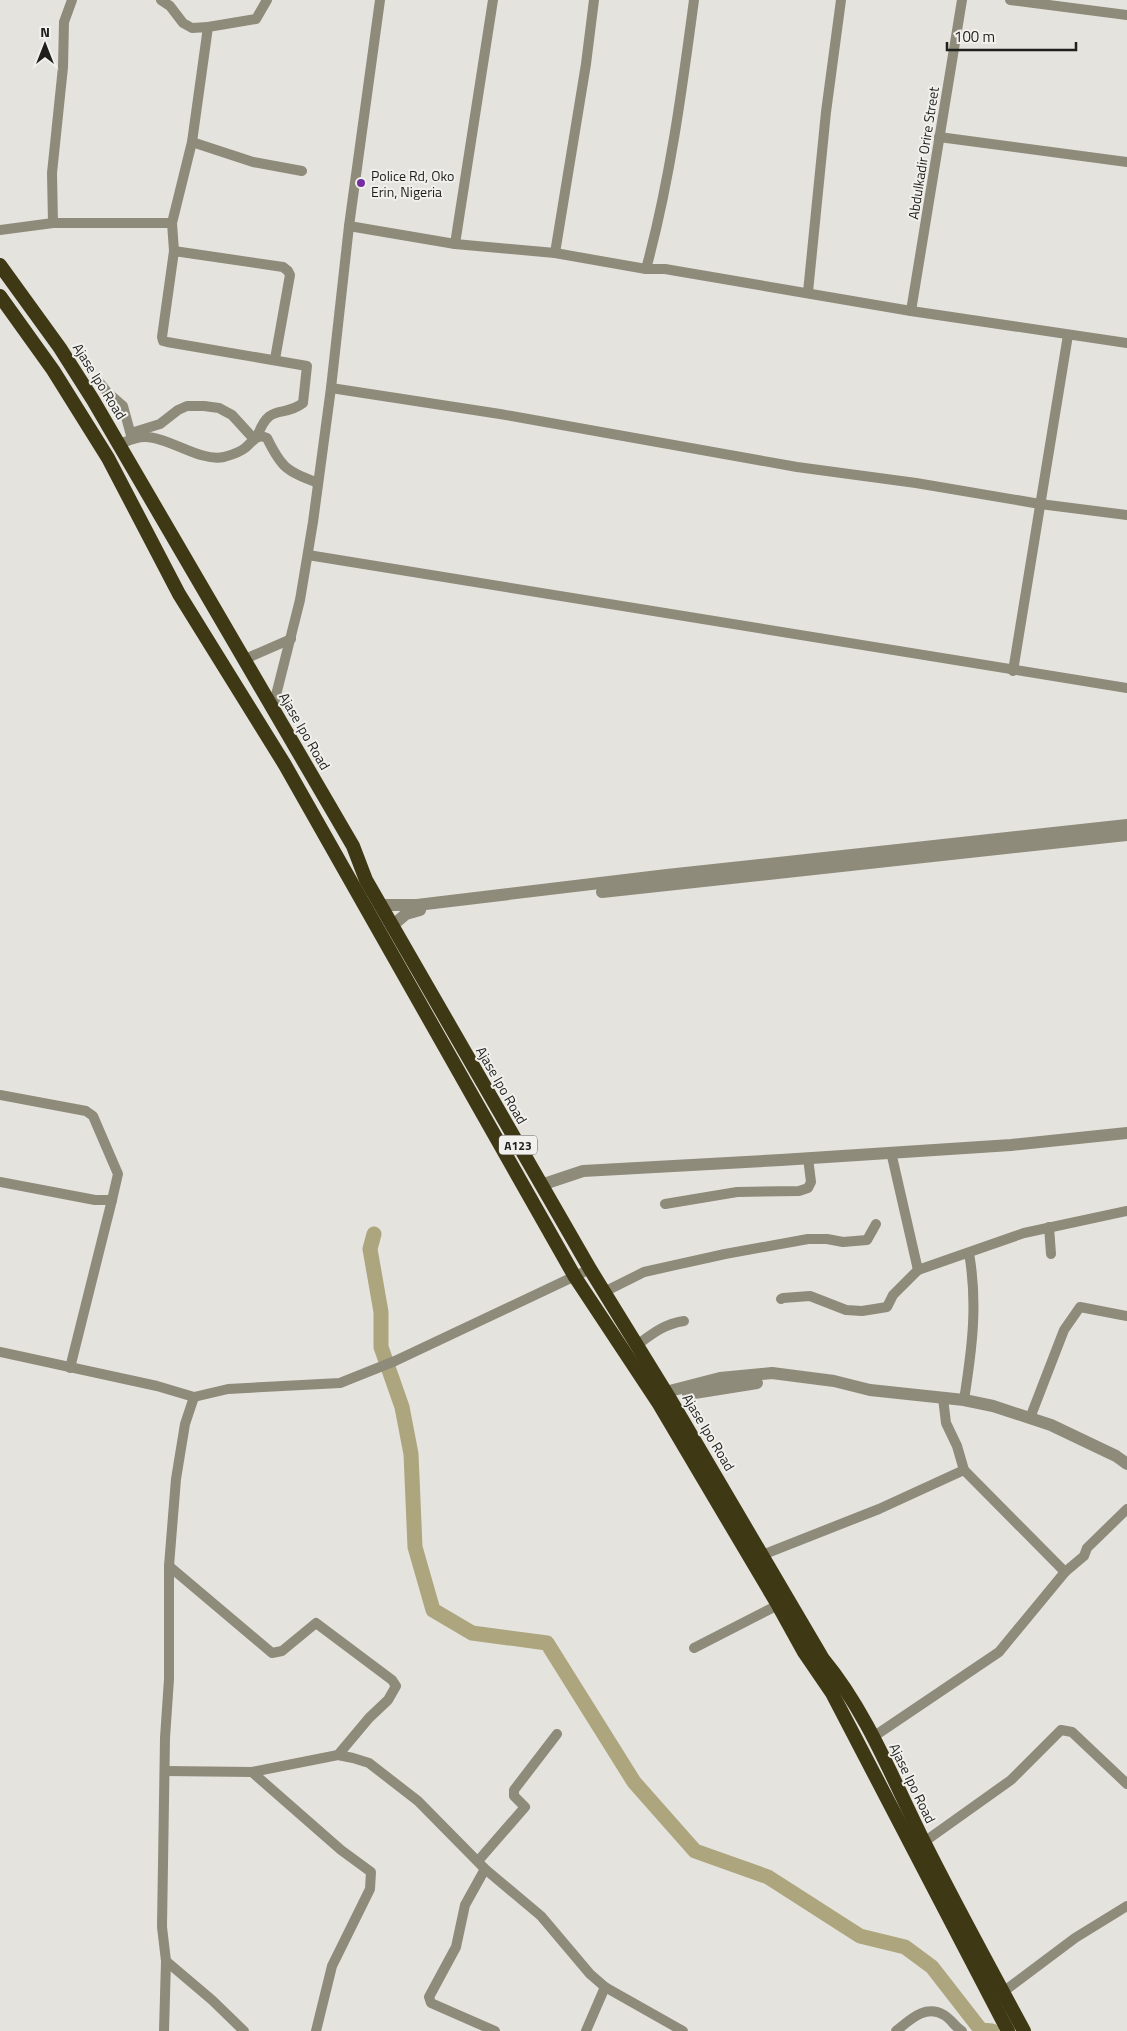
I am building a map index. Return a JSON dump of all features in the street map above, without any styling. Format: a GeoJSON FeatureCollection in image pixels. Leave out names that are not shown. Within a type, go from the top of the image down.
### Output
{"type":"FeatureCollection","features":[{"type":"Feature","properties":{"kind":"highway","name":"Ajase Ipo Road"},"geometry":{"type":"LineString","coordinates":[[0,265],[127,439],[245,659],[353,846],[366,880],[541,1185],[637,1345],[662,1397],[804,1652],[832,1693],[1008,2031]]}},
{"type":"Feature","properties":{"kind":"highway","name":"Ajase Ipo Road"},"geometry":{"type":"LineString","coordinates":[[0,296],[45,358],[108,458],[179,594],[285,765],[575,1277],[662,1397],[762,1555],[823,1659],[839,1679],[873,1738],[924,1842],[1024,2031]]}},
{"type":"Feature","properties":{"kind":"highway"},"geometry":{"type":"LineString","coordinates":[[45,358],[60,348]]}},
{"type":"Feature","properties":{"kind":"highway"},"geometry":{"type":"LineString","coordinates":[[892,1810],[906,1804]]}},
{"type":"Feature","properties":{"kind":"street"},"geometry":{"type":"LineString","coordinates":[[53,223],[52,173],[63,67],[64,22],[72,0]]}},
{"type":"Feature","properties":{"kind":"street"},"geometry":{"type":"LineString","coordinates":[[160,0],[170,6],[184,24],[192,28],[256,19],[267,0]]}},
{"type":"Feature","properties":{"kind":"street"},"geometry":{"type":"LineString","coordinates":[[273,707],[291,639],[308,556],[331,388],[349,226],[380,0]]}},
{"type":"Feature","properties":{"kind":"street"},"geometry":{"type":"LineString","coordinates":[[455,244],[493,0]]}},
{"type":"Feature","properties":{"kind":"street"},"geometry":{"type":"LineString","coordinates":[[556,253],[586,64],[594,0]]}},
{"type":"Feature","properties":{"kind":"street"},"geometry":{"type":"LineString","coordinates":[[646,269],[659,220],[682,88],[694,0]]}},
{"type":"Feature","properties":{"kind":"street"},"geometry":{"type":"LineString","coordinates":[[808,292],[826,112],[841,0]]}},
{"type":"Feature","properties":{"kind":"street","name":"Abdulkadir Orire Street"},"geometry":{"type":"LineString","coordinates":[[911,311],[962,0]]}},
{"type":"Feature","properties":{"kind":"street"},"geometry":{"type":"LineString","coordinates":[[1010,0],[1127,15]]}},
{"type":"Feature","properties":{"kind":"street"},"geometry":{"type":"LineString","coordinates":[[127,439],[154,438],[182,446],[207,457],[219,458],[244,450],[256,438],[262,422],[276,411],[295,407],[303,403],[307,366],[163,341],[174,251],[172,223],[192,142],[208,27]]}},
{"type":"Feature","properties":{"kind":"street"},"geometry":{"type":"LineString","coordinates":[[939,137],[1127,162]]}},
{"type":"Feature","properties":{"kind":"street"},"geometry":{"type":"LineString","coordinates":[[192,142],[253,162],[302,171]]}},
{"type":"Feature","properties":{"kind":"street"},"geometry":{"type":"LineString","coordinates":[[0,230],[53,223],[172,223]]}},
{"type":"Feature","properties":{"kind":"street"},"geometry":{"type":"LineString","coordinates":[[349,226],[455,244],[556,253],[646,269],[665,269],[911,311],[1127,343]]}},
{"type":"Feature","properties":{"kind":"street"},"geometry":{"type":"LineString","coordinates":[[174,251],[283,267],[288,271],[290,275],[275,359]]}},
{"type":"Feature","properties":{"kind":"street"},"geometry":{"type":"LineString","coordinates":[[1013,671],[1068,335]]}},
{"type":"Feature","properties":{"kind":"street"},"geometry":{"type":"LineString","coordinates":[[100,383],[123,406],[127,439]]}},
{"type":"Feature","properties":{"kind":"street"},"geometry":{"type":"LineString","coordinates":[[331,388],[510,416],[797,467],[916,483],[1040,504],[1127,515]]}},
{"type":"Feature","properties":{"kind":"street"},"geometry":{"type":"LineString","coordinates":[[127,439],[160,424],[178,410],[187,406],[219,408],[232,414],[256,438],[267,438],[284,466],[290,472],[318,483]]}},
{"type":"Feature","properties":{"kind":"street"},"geometry":{"type":"LineString","coordinates":[[308,556],[1127,688]]}},
{"type":"Feature","properties":{"kind":"street"},"geometry":{"type":"LineString","coordinates":[[245,659],[291,639]]}},
{"type":"Feature","properties":{"kind":"street"},"geometry":{"type":"LineString","coordinates":[[382,905],[412,906],[687,873],[1127,825]]}},
{"type":"Feature","properties":{"kind":"street"},"geometry":{"type":"LineString","coordinates":[[393,925],[406,914],[423,910],[1127,834]]}},
{"type":"Feature","properties":{"kind":"street"},"geometry":{"type":"LineString","coordinates":[[0,1095],[86,1111],[93,1116],[118,1174],[70,1368]]}},
{"type":"Feature","properties":{"kind":"street"},"geometry":{"type":"LineString","coordinates":[[541,1185],[583,1170],[1011,1145],[1127,1133]]}},
{"type":"Feature","properties":{"kind":"street"},"geometry":{"type":"LineString","coordinates":[[890,1152],[918,1270]]}},
{"type":"Feature","properties":{"kind":"street"},"geometry":{"type":"LineString","coordinates":[[665,1204],[737,1192],[808,1188],[811,1182],[808,1158]]}},
{"type":"Feature","properties":{"kind":"street"},"geometry":{"type":"LineString","coordinates":[[0,1182],[95,1200],[112,1200]]}},
{"type":"Feature","properties":{"kind":"street"},"geometry":{"type":"LineString","coordinates":[[781,1299],[810,1296],[846,1310],[876,1309],[887,1306],[893,1295],[918,1270],[1024,1233],[1127,1211]]}},
{"type":"Feature","properties":{"kind":"street"},"geometry":{"type":"LineString","coordinates":[[604,1292],[644,1272],[725,1254],[808,1239],[826,1238],[843,1242],[867,1240],[876,1224]]}},
{"type":"Feature","properties":{"kind":"street"},"geometry":{"type":"LineString","coordinates":[[1049,1227],[1051,1254]]}},
{"type":"Feature","properties":{"kind":"street"},"geometry":{"type":"LineString","coordinates":[[964,1400],[974,1340],[974,1280],[969,1253]]}},
{"type":"Feature","properties":{"kind":"street"},"geometry":{"type":"LineString","coordinates":[[0,1352],[157,1386],[194,1397],[228,1389],[340,1383],[395,1361],[590,1269]]}},
{"type":"Feature","properties":{"kind":"street"},"geometry":{"type":"LineString","coordinates":[[1030,1418],[1064,1330],[1080,1307],[1127,1316]]}},
{"type":"Feature","properties":{"kind":"street"},"geometry":{"type":"LineString","coordinates":[[637,1345],[659,1329],[671,1323],[684,1321]]}},
{"type":"Feature","properties":{"kind":"street"},"geometry":{"type":"LineString","coordinates":[[662,1397],[747,1384],[834,1382],[870,1390],[964,1400],[1030,1418],[1059,1429],[1116,1456],[1127,1464]]}},
{"type":"Feature","properties":{"kind":"street"},"geometry":{"type":"LineString","coordinates":[[164,2031],[166,1961],[162,1927],[169,1679],[169,1566],[176,1479],[185,1424],[194,1397]]}},
{"type":"Feature","properties":{"kind":"street"},"geometry":{"type":"LineString","coordinates":[[942,1398],[946,1423],[957,1446],[964,1470],[1065,1572]]}},
{"type":"Feature","properties":{"kind":"street"},"geometry":{"type":"LineString","coordinates":[[762,1555],[879,1509],[964,1470]]}},
{"type":"Feature","properties":{"kind":"street"},"geometry":{"type":"LineString","coordinates":[[873,1738],[999,1652],[1065,1572],[1084,1556],[1087,1548],[1127,1509]]}},
{"type":"Feature","properties":{"kind":"street"},"geometry":{"type":"LineString","coordinates":[[169,1566],[272,1653],[282,1651],[316,1623],[392,1680],[396,1686],[388,1700],[369,1718],[338,1755]]}},
{"type":"Feature","properties":{"kind":"street"},"geometry":{"type":"LineString","coordinates":[[694,1648],[778,1605]]}},
{"type":"Feature","properties":{"kind":"street"},"geometry":{"type":"LineString","coordinates":[[924,1842],[1011,1780],[1061,1730],[1072,1732],[1127,1784]]}},
{"type":"Feature","properties":{"kind":"street"},"geometry":{"type":"LineString","coordinates":[[495,2031],[431,2003],[429,1997],[456,1947],[465,1905],[482,1864],[525,1808],[514,1796],[514,1790],[557,1734]]}},
{"type":"Feature","properties":{"kind":"street"},"geometry":{"type":"LineString","coordinates":[[165,1771],[252,1772],[338,1755],[369,1763],[418,1801],[482,1864],[541,1916],[590,1974],[605,1987],[683,2031]]}},
{"type":"Feature","properties":{"kind":"street"},"geometry":{"type":"LineString","coordinates":[[252,1772],[341,1850],[371,1872],[370,1889],[332,1966],[316,2031]]}},
{"type":"Feature","properties":{"kind":"street"},"geometry":{"type":"LineString","coordinates":[[1003,1992],[1074,1938],[1127,1906]]}},
{"type":"Feature","properties":{"kind":"street"},"geometry":{"type":"LineString","coordinates":[[166,1961],[212,2000],[244,2031]]}},
{"type":"Feature","properties":{"kind":"street"},"geometry":{"type":"LineString","coordinates":[[586,2031],[605,1987]]}},
{"type":"Feature","properties":{"kind":"street"},"geometry":{"type":"LineString","coordinates":[[896,2031],[918,2013],[928,2012],[944,2015],[962,2031]]}},
{"type":"Feature","properties":{"kind":"waterway"},"geometry":{"type":"LineString","coordinates":[[374,1234],[370,1249],[381,1312],[381,1347],[402,1407],[411,1454],[415,1547],[433,1610],[472,1633],[547,1643],[634,1782],[695,1851],[768,1877],[860,1936],[905,1947],[932,1967],[981,2030],[992,2031]]}},
{"type":"Feature","properties":{"kind":"place","name":"Police Rd, Oko Erin, Nigeria"},"geometry":{"type":"Point","coordinates":[361,183]}}]}
